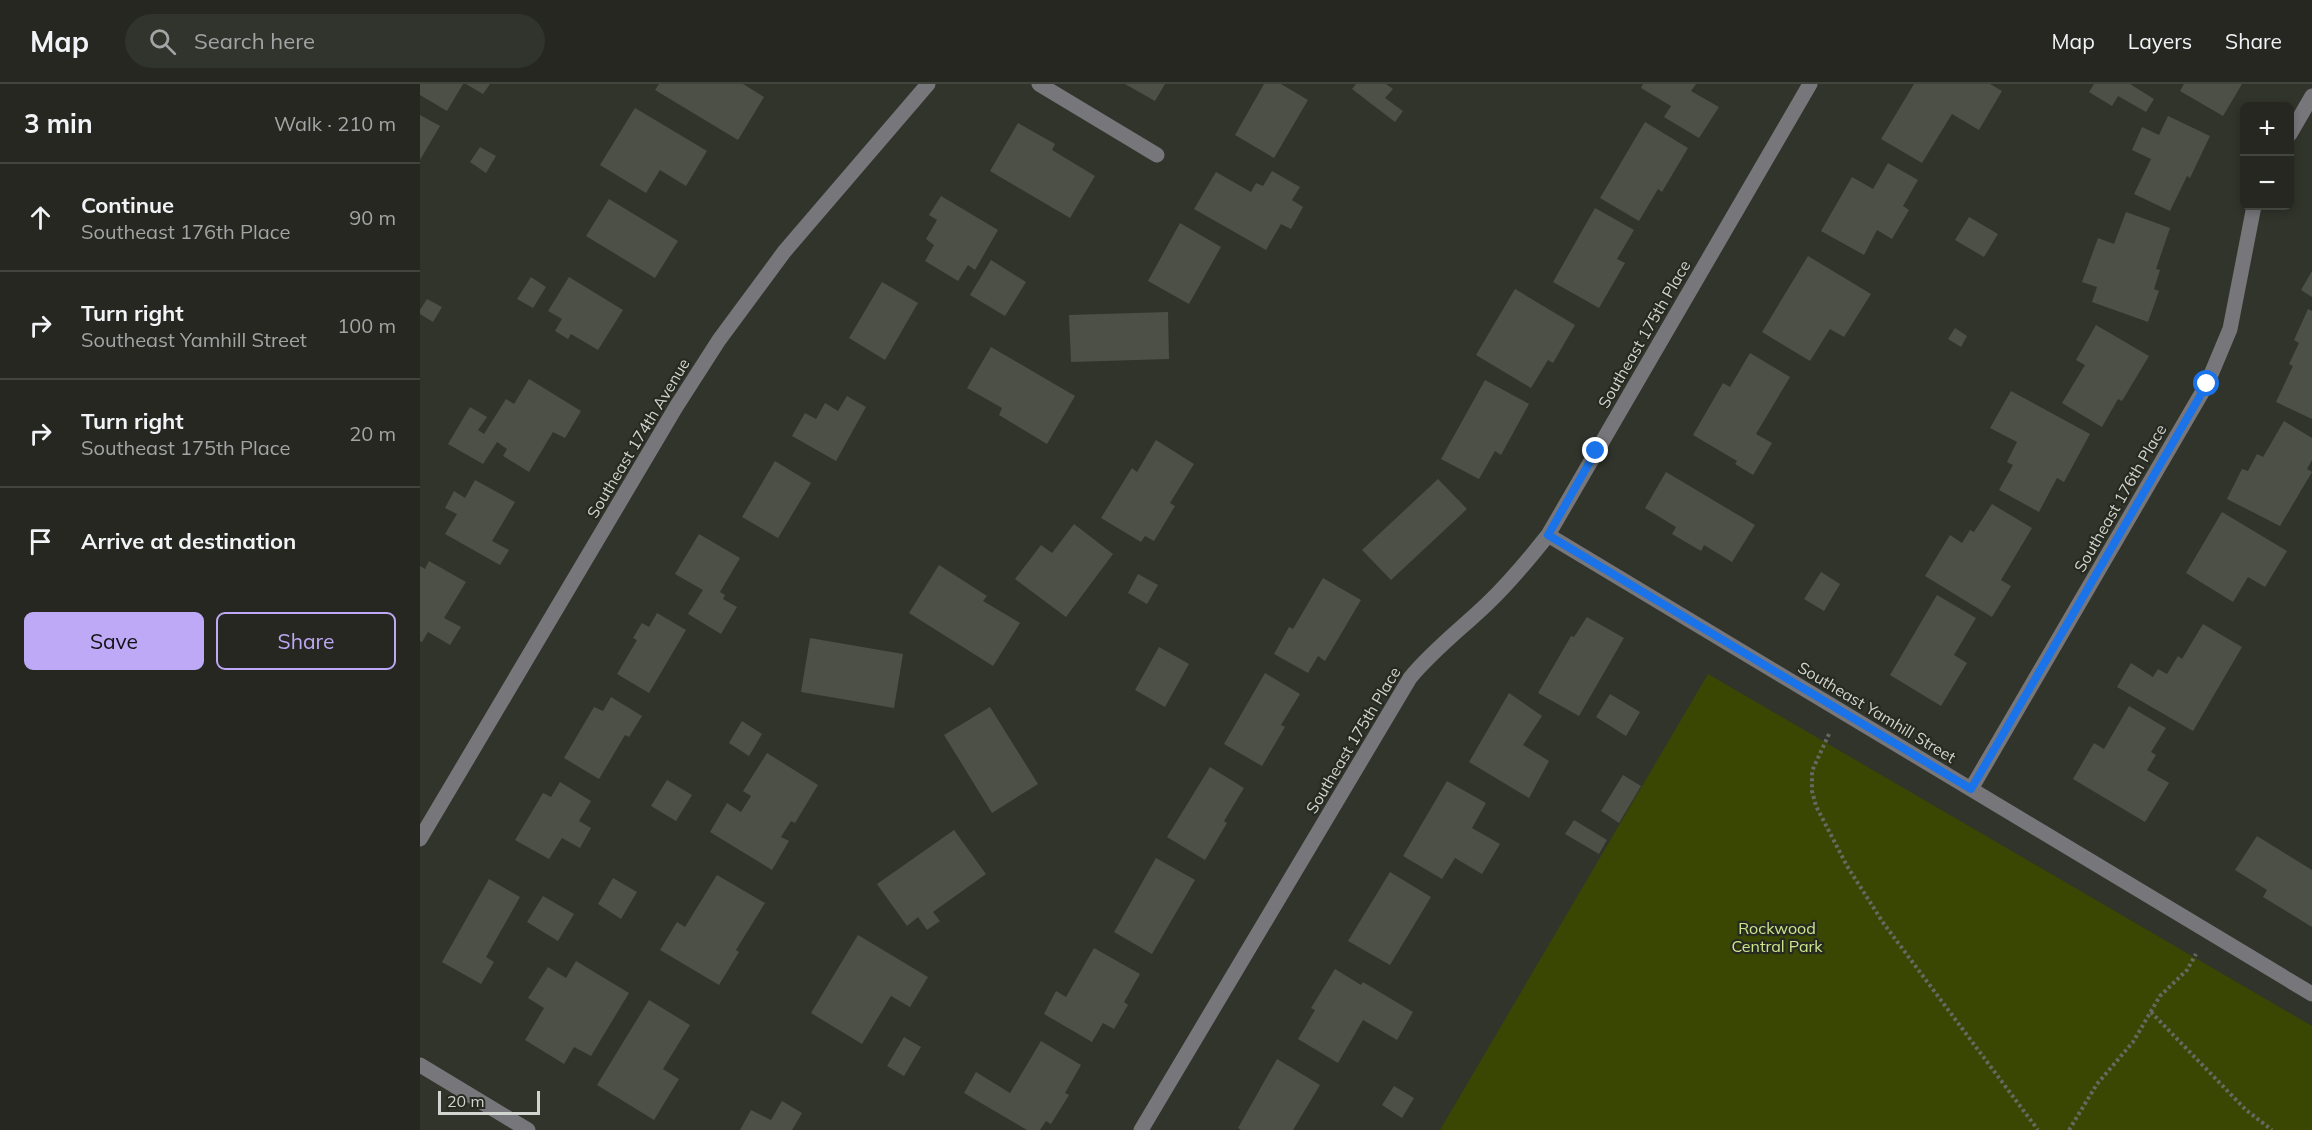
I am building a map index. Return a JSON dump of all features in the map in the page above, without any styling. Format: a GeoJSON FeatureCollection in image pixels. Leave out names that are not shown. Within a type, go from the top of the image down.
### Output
{"type":"FeatureCollection","features":[{"type":"Feature","properties":{"kind":"street","name":"Southeast 174th Avenue"},"geometry":{"type":"LineString","coordinates":[[420,839],[676,407],[719,340],[743,305],[810,220],[928,84]]}},
{"type":"Feature","properties":{"kind":"street"},"geometry":{"type":"LineString","coordinates":[[1039,84],[1157,155]]}},
{"type":"Feature","properties":{"kind":"street","name":"Southeast 175th Place"},"geometry":{"type":"LineString","coordinates":[[1141,1130],[1410,678],[1436,650],[1488,603],[1548,535],[1810,84]]}},
{"type":"Feature","properties":{"kind":"street"},"geometry":{"type":"LineString","coordinates":[[2294,126],[2312,96]]}},
{"type":"Feature","properties":{"kind":"street","name":"Southeast 176th Place"},"geometry":{"type":"LineString","coordinates":[[1971,789],[2207,384],[2230,329],[2253,210]]}},
{"type":"Feature","properties":{"kind":"street","name":"Southeast Yamhill Street"},"geometry":{"type":"LineString","coordinates":[[1548,535],[2312,994]]}},
{"type":"Feature","properties":{"kind":"street"},"geometry":{"type":"LineString","coordinates":[[420,1065],[528,1130]]}},
{"type":"Feature","properties":{"kind":"path"},"geometry":{"type":"LineString","coordinates":[[1841,712],[1812,771],[1812,791],[1816,806],[1847,866],[1884,924],[2038,1130]]}},
{"type":"Feature","properties":{"kind":"path"},"geometry":{"type":"LineString","coordinates":[[2070,1130],[2097,1084],[2133,1042],[2160,996],[2187,970],[2209,932]]}},
{"type":"Feature","properties":{"kind":"path"},"geometry":{"type":"LineString","coordinates":[[2151,1012],[2246,1110],[2272,1130]]}},
{"type":"Feature","properties":{"kind":"green space","name":"Rockwood Central Park"},"geometry":{"type":"Polygon","coordinates":[[[1708,674],[2312,1026],[2312,1130],[1440,1130],[1708,674]]]}},
{"type":"Feature","properties":{"kind":"building"},"geometry":{"type":"Polygon","coordinates":[[[420,84],[463,84],[447,111],[420,95],[420,84]]]}},
{"type":"Feature","properties":{"kind":"building"},"geometry":{"type":"Polygon","coordinates":[[[466,84],[490,84],[483,94],[466,84]]]}},
{"type":"Feature","properties":{"kind":"building"},"geometry":{"type":"Polygon","coordinates":[[[659,84],[743,84],[764,97],[738,140],[655,90],[659,84]]]}},
{"type":"Feature","properties":{"kind":"building"},"geometry":{"type":"Polygon","coordinates":[[[1125,84],[1165,84],[1155,101],[1125,84]]]}},
{"type":"Feature","properties":{"kind":"building"},"geometry":{"type":"Polygon","coordinates":[[[1264,84],[1281,84],[1308,100],[1274,158],[1235,135],[1264,84]]]}},
{"type":"Feature","properties":{"kind":"building"},"geometry":{"type":"Polygon","coordinates":[[[1356,84],[1386,84],[1393,89],[1385,98],[1403,111],[1395,122],[1352,89],[1356,84]]]}},
{"type":"Feature","properties":{"kind":"building"},"geometry":{"type":"Polygon","coordinates":[[[1643,84],[1696,84],[1691,91],[1719,107],[1699,138],[1664,117],[1671,106],[1641,88],[1643,84]]]}},
{"type":"Feature","properties":{"kind":"building"},"geometry":{"type":"Polygon","coordinates":[[[1914,84],[1990,84],[2002,91],[1979,130],[1952,114],[1922,163],[1881,139],[1914,84]]]}},
{"type":"Feature","properties":{"kind":"building"},"geometry":{"type":"Polygon","coordinates":[[[2094,84],[2130,84],[2154,99],[2146,112],[2118,96],[2112,106],[2089,92],[2094,84]]]}},
{"type":"Feature","properties":{"kind":"building"},"geometry":{"type":"Polygon","coordinates":[[[2184,84],[2242,84],[2223,116],[2180,91],[2184,84]]]}},
{"type":"Feature","properties":{"kind":"building"},"geometry":{"type":"Polygon","coordinates":[[[635,108],[707,151],[686,186],[660,170],[646,193],[600,165],[635,108]]]}},
{"type":"Feature","properties":{"kind":"building"},"geometry":{"type":"Polygon","coordinates":[[[420,115],[440,126],[420,160],[420,115]]]}},
{"type":"Feature","properties":{"kind":"building"},"geometry":{"type":"Polygon","coordinates":[[[2168,116],[2210,136],[2190,178],[2187,176],[2170,211],[2134,194],[2151,159],[2132,150],[2142,127],[2159,135],[2168,116]]]}},
{"type":"Feature","properties":{"kind":"building"},"geometry":{"type":"Polygon","coordinates":[[[1645,122],[1688,148],[1662,192],[1658,189],[1639,221],[1600,198],[1645,122]]]}},
{"type":"Feature","properties":{"kind":"building"},"geometry":{"type":"Polygon","coordinates":[[[1018,123],[1055,144],[1052,150],[1095,176],[1070,218],[990,171],[1018,123]]]}},
{"type":"Feature","properties":{"kind":"building"},"geometry":{"type":"Polygon","coordinates":[[[480,147],[496,156],[486,173],[470,162],[480,147]]]}},
{"type":"Feature","properties":{"kind":"building"},"geometry":{"type":"Polygon","coordinates":[[[1888,163],[1918,180],[1903,206],[1909,210],[1892,239],[1877,230],[1864,255],[1821,231],[1852,177],[1873,189],[1888,163]]]}},
{"type":"Feature","properties":{"kind":"building"},"geometry":{"type":"Polygon","coordinates":[[[1272,171],[1300,187],[1292,200],[1303,207],[1291,229],[1281,224],[1266,250],[1194,209],[1216,172],[1251,192],[1256,183],[1263,186],[1272,171]]]}},
{"type":"Feature","properties":{"kind":"building"},"geometry":{"type":"Polygon","coordinates":[[[941,196],[998,230],[975,270],[968,265],[958,281],[925,261],[934,245],[926,239],[937,220],[929,215],[941,196]]]}},
{"type":"Feature","properties":{"kind":"building"},"geometry":{"type":"Polygon","coordinates":[[[609,199],[678,241],[655,278],[586,236],[609,199]]]}},
{"type":"Feature","properties":{"kind":"building"},"geometry":{"type":"Polygon","coordinates":[[[1595,208],[1634,230],[1617,259],[1625,263],[1599,308],[1553,282],[1595,208]]]}},
{"type":"Feature","properties":{"kind":"building"},"geometry":{"type":"Polygon","coordinates":[[[2126,212],[2170,228],[2156,269],[2160,270],[2154,289],[2159,291],[2148,322],[2092,302],[2097,287],[2082,282],[2098,238],[2114,244],[2126,212]]]}},
{"type":"Feature","properties":{"kind":"building"},"geometry":{"type":"Polygon","coordinates":[[[1969,217],[1998,234],[1984,257],[1955,240],[1969,217]]]}},
{"type":"Feature","properties":{"kind":"building"},"geometry":{"type":"Polygon","coordinates":[[[1180,223],[1221,247],[1189,304],[1148,281],[1180,223]]]}},
{"type":"Feature","properties":{"kind":"building"},"geometry":{"type":"Polygon","coordinates":[[[1808,256],[1871,294],[1844,337],[1830,329],[1810,361],[1762,332],[1808,256]]]}},
{"type":"Feature","properties":{"kind":"building"},"geometry":{"type":"Polygon","coordinates":[[[991,260],[1026,282],[1005,316],[970,295],[991,260]]]}},
{"type":"Feature","properties":{"kind":"building"},"geometry":{"type":"Polygon","coordinates":[[[2312,271],[2312,297],[2301,290],[2312,271]]]}},
{"type":"Feature","properties":{"kind":"building"},"geometry":{"type":"Polygon","coordinates":[[[531,277],[546,287],[533,308],[517,299],[531,277]]]}},
{"type":"Feature","properties":{"kind":"building"},"geometry":{"type":"Polygon","coordinates":[[[569,277],[623,310],[598,350],[571,334],[568,339],[555,331],[562,319],[548,311],[569,277]]]}},
{"type":"Feature","properties":{"kind":"building"},"geometry":{"type":"Polygon","coordinates":[[[882,282],[918,303],[885,360],[849,338],[882,282]]]}},
{"type":"Feature","properties":{"kind":"building"},"geometry":{"type":"Polygon","coordinates":[[[1515,289],[1575,325],[1553,363],[1548,360],[1531,388],[1476,355],[1515,289]]]}},
{"type":"Feature","properties":{"kind":"building"},"geometry":{"type":"Polygon","coordinates":[[[427,299],[442,307],[433,322],[420,314],[427,299]]]}},
{"type":"Feature","properties":{"kind":"building"},"geometry":{"type":"Polygon","coordinates":[[[2308,309],[2312,311],[2312,419],[2276,402],[2293,366],[2289,364],[2299,343],[2294,340],[2308,309]]]}},
{"type":"Feature","properties":{"kind":"building"},"geometry":{"type":"Polygon","coordinates":[[[1168,312],[1169,359],[1071,362],[1069,315],[1168,312]]]}},
{"type":"Feature","properties":{"kind":"building"},"geometry":{"type":"Polygon","coordinates":[[[2096,325],[2149,356],[2122,401],[2118,399],[2102,427],[2062,403],[2085,365],[2076,360],[2096,325]]]}},
{"type":"Feature","properties":{"kind":"building"},"geometry":{"type":"Polygon","coordinates":[[[1955,328],[1967,336],[1961,347],[1948,339],[1955,328]]]}},
{"type":"Feature","properties":{"kind":"building"},"geometry":{"type":"Polygon","coordinates":[[[991,347],[1075,396],[1047,444],[999,415],[1002,408],[967,388],[991,347]]]}},
{"type":"Feature","properties":{"kind":"building"},"geometry":{"type":"Polygon","coordinates":[[[1750,353],[1790,377],[1756,434],[1772,443],[1753,475],[1735,464],[1737,461],[1693,435],[1723,383],[1730,387],[1750,353]]]}},
{"type":"Feature","properties":{"kind":"building"},"geometry":{"type":"Polygon","coordinates":[[[529,379],[581,411],[565,438],[553,432],[529,472],[503,456],[507,449],[497,442],[483,464],[448,444],[470,407],[487,417],[478,430],[484,434],[506,399],[514,404],[529,379]]]}},
{"type":"Feature","properties":{"kind":"building"},"geometry":{"type":"Polygon","coordinates":[[[1485,380],[1529,404],[1501,455],[1495,451],[1479,479],[1441,459],[1485,380]]]}},
{"type":"Feature","properties":{"kind":"building"},"geometry":{"type":"Polygon","coordinates":[[[2011,391],[2090,434],[2064,482],[2057,478],[2039,512],[1999,490],[2013,465],[2007,462],[2017,442],[1990,428],[2011,391]]]}},
{"type":"Feature","properties":{"kind":"building"},"geometry":{"type":"Polygon","coordinates":[[[847,396],[866,407],[836,461],[792,436],[805,413],[816,419],[825,403],[838,411],[847,396]]]}},
{"type":"Feature","properties":{"kind":"building"},"geometry":{"type":"Polygon","coordinates":[[[2284,421],[2312,438],[2312,460],[2307,469],[2312,472],[2280,526],[2227,499],[2242,469],[2248,471],[2257,454],[2263,457],[2284,421]]]}},
{"type":"Feature","properties":{"kind":"building"},"geometry":{"type":"Polygon","coordinates":[[[1156,440],[1194,464],[1170,503],[1175,506],[1154,541],[1145,536],[1141,542],[1101,518],[1132,468],[1137,472],[1156,440]]]}},
{"type":"Feature","properties":{"kind":"building"},"geometry":{"type":"Polygon","coordinates":[[[775,461],[811,483],[778,538],[742,517],[775,461]]]}},
{"type":"Feature","properties":{"kind":"building"},"geometry":{"type":"Polygon","coordinates":[[[1666,472],[1755,525],[1732,562],[1704,545],[1701,551],[1672,534],[1676,527],[1645,508],[1666,472]]]}},
{"type":"Feature","properties":{"kind":"building"},"geometry":{"type":"Polygon","coordinates":[[[1438,479],[1467,509],[1391,580],[1362,550],[1438,479]]]}},
{"type":"Feature","properties":{"kind":"building"},"geometry":{"type":"Polygon","coordinates":[[[475,480],[515,502],[492,541],[509,550],[500,565],[445,534],[457,514],[445,508],[454,491],[465,498],[475,480]]]}},
{"type":"Feature","properties":{"kind":"building"},"geometry":{"type":"Polygon","coordinates":[[[1992,504],[2032,528],[2001,580],[2011,586],[1992,617],[1925,576],[1950,535],[1962,543],[1970,530],[1974,532],[1992,504]]]}},
{"type":"Feature","properties":{"kind":"building"},"geometry":{"type":"Polygon","coordinates":[[[2222,512],[2287,551],[2265,587],[2248,577],[2233,602],[2186,573],[2222,512]]]}},
{"type":"Feature","properties":{"kind":"building"},"geometry":{"type":"Polygon","coordinates":[[[1074,524],[1113,554],[1066,617],[1015,579],[1041,545],[1052,553],[1074,524]]]}},
{"type":"Feature","properties":{"kind":"building"},"geometry":{"type":"Polygon","coordinates":[[[699,534],[740,558],[720,592],[725,595],[723,599],[737,607],[721,634],[688,614],[703,590],[675,574],[699,534]]]}},
{"type":"Feature","properties":{"kind":"building"},"geometry":{"type":"Polygon","coordinates":[[[429,561],[466,582],[444,618],[461,627],[450,645],[428,632],[422,642],[420,641],[420,566],[425,569],[429,561]]]}},
{"type":"Feature","properties":{"kind":"building"},"geometry":{"type":"Polygon","coordinates":[[[939,565],[987,596],[983,601],[1020,623],[993,666],[909,613],[939,565]]]}},
{"type":"Feature","properties":{"kind":"building"},"geometry":{"type":"Polygon","coordinates":[[[1821,572],[1840,584],[1824,611],[1804,599],[1821,572]]]}},
{"type":"Feature","properties":{"kind":"building"},"geometry":{"type":"Polygon","coordinates":[[[1138,574],[1158,585],[1147,604],[1128,593],[1138,574]]]}},
{"type":"Feature","properties":{"kind":"building"},"geometry":{"type":"Polygon","coordinates":[[[1323,578],[1361,600],[1325,661],[1318,656],[1308,673],[1274,654],[1289,627],[1293,629],[1323,578]]]}},
{"type":"Feature","properties":{"kind":"building"},"geometry":{"type":"Polygon","coordinates":[[[1937,595],[1976,618],[1954,655],[1967,663],[1941,706],[1890,675],[1937,595]]]}},
{"type":"Feature","properties":{"kind":"building"},"geometry":{"type":"Polygon","coordinates":[[[657,613],[686,630],[649,693],[617,674],[637,640],[633,638],[642,623],[649,627],[657,613]]]}},
{"type":"Feature","properties":{"kind":"building"},"geometry":{"type":"Polygon","coordinates":[[[1587,617],[1624,638],[1579,716],[1538,693],[1571,636],[1574,637],[1587,617]]]}},
{"type":"Feature","properties":{"kind":"building"},"geometry":{"type":"Polygon","coordinates":[[[2203,624],[2242,647],[2193,731],[2117,687],[2131,663],[2153,677],[2158,669],[2167,674],[2178,656],[2182,659],[2203,624]]]}},
{"type":"Feature","properties":{"kind":"building"},"geometry":{"type":"Polygon","coordinates":[[[810,638],[903,654],[894,708],[801,692],[810,638]]]}},
{"type":"Feature","properties":{"kind":"building"},"geometry":{"type":"Polygon","coordinates":[[[1159,647],[1189,664],[1165,707],[1135,690],[1159,647]]]}},
{"type":"Feature","properties":{"kind":"building"},"geometry":{"type":"Polygon","coordinates":[[[1265,673],[1300,694],[1281,725],[1285,727],[1262,766],[1224,744],[1265,673]]]}},
{"type":"Feature","properties":{"kind":"building"},"geometry":{"type":"Polygon","coordinates":[[[1509,693],[1542,716],[1523,745],[1549,761],[1529,798],[1469,762],[1509,693]]]}},
{"type":"Feature","properties":{"kind":"building"},"geometry":{"type":"Polygon","coordinates":[[[1610,694],[1640,712],[1626,736],[1596,717],[1610,694]]]}},
{"type":"Feature","properties":{"kind":"building"},"geometry":{"type":"Polygon","coordinates":[[[611,697],[642,716],[629,737],[625,735],[599,779],[564,758],[594,707],[603,711],[611,697]]]}},
{"type":"Feature","properties":{"kind":"building"},"geometry":{"type":"Polygon","coordinates":[[[2129,706],[2166,728],[2151,752],[2156,755],[2147,770],[2169,783],[2145,822],[2073,779],[2094,743],[2104,749],[2129,706]]]}},
{"type":"Feature","properties":{"kind":"building"},"geometry":{"type":"Polygon","coordinates":[[[990,707],[1038,784],[992,813],[944,735],[990,707]]]}},
{"type":"Feature","properties":{"kind":"building"},"geometry":{"type":"Polygon","coordinates":[[[742,721],[762,734],[749,756],[729,743],[742,721]]]}},
{"type":"Feature","properties":{"kind":"building"},"geometry":{"type":"Polygon","coordinates":[[[767,753],[818,785],[795,823],[791,821],[781,837],[789,841],[772,870],[710,832],[727,803],[741,812],[751,796],[743,791],[767,753]]]}},
{"type":"Feature","properties":{"kind":"building"},"geometry":{"type":"Polygon","coordinates":[[[1210,767],[1244,788],[1224,821],[1227,823],[1205,860],[1167,837],[1210,767]]]}},
{"type":"Feature","properties":{"kind":"building"},"geometry":{"type":"Polygon","coordinates":[[[1623,775],[1641,786],[1619,823],[1601,811],[1623,775]]]}},
{"type":"Feature","properties":{"kind":"building"},"geometry":{"type":"Polygon","coordinates":[[[667,780],[692,795],[676,821],[651,806],[667,780]]]}},
{"type":"Feature","properties":{"kind":"building"},"geometry":{"type":"Polygon","coordinates":[[[1447,781],[1486,803],[1472,828],[1500,844],[1482,874],[1455,858],[1442,879],[1403,856],[1447,781]]]}},
{"type":"Feature","properties":{"kind":"building"},"geometry":{"type":"Polygon","coordinates":[[[560,782],[591,801],[579,821],[591,828],[580,848],[562,838],[549,859],[515,840],[543,793],[551,797],[560,782]]]}},
{"type":"Feature","properties":{"kind":"building"},"geometry":{"type":"Polygon","coordinates":[[[1574,820],[1607,840],[1599,854],[1565,834],[1574,820]]]}},
{"type":"Feature","properties":{"kind":"building"},"geometry":{"type":"Polygon","coordinates":[[[954,830],[986,874],[933,912],[940,921],[927,930],[918,917],[907,926],[877,884],[954,830]]]}},
{"type":"Feature","properties":{"kind":"building"},"geometry":{"type":"Polygon","coordinates":[[[2257,836],[2312,870],[2312,927],[2263,897],[2267,890],[2235,870],[2257,836]]]}},
{"type":"Feature","properties":{"kind":"building"},"geometry":{"type":"Polygon","coordinates":[[[1156,858],[1195,880],[1152,954],[1114,932],[1156,858]]]}},
{"type":"Feature","properties":{"kind":"building"},"geometry":{"type":"Polygon","coordinates":[[[1390,872],[1431,897],[1390,965],[1348,941],[1390,872]]]}},
{"type":"Feature","properties":{"kind":"building"},"geometry":{"type":"Polygon","coordinates":[[[717,875],[765,903],[736,950],[739,952],[719,985],[660,950],[677,922],[685,927],[717,875]]]}},
{"type":"Feature","properties":{"kind":"building"},"geometry":{"type":"Polygon","coordinates":[[[613,878],[637,892],[621,919],[598,904],[613,878]]]}},
{"type":"Feature","properties":{"kind":"building"},"geometry":{"type":"Polygon","coordinates":[[[489,879],[520,897],[486,957],[494,962],[481,984],[442,962],[489,879]]]}},
{"type":"Feature","properties":{"kind":"building"},"geometry":{"type":"Polygon","coordinates":[[[543,896],[574,914],[558,941],[527,922],[543,896]]]}},
{"type":"Feature","properties":{"kind":"building"},"geometry":{"type":"Polygon","coordinates":[[[858,935],[928,977],[910,1007],[891,996],[862,1044],[811,1013],[858,935]]]}},
{"type":"Feature","properties":{"kind":"building"},"geometry":{"type":"Polygon","coordinates":[[[1094,948],[1140,974],[1124,1002],[1128,1005],[1114,1029],[1103,1023],[1092,1042],[1044,1014],[1056,991],[1066,997],[1094,948]]]}},
{"type":"Feature","properties":{"kind":"building"},"geometry":{"type":"Polygon","coordinates":[[[576,961],[629,993],[591,1056],[574,1047],[564,1064],[525,1040],[544,1008],[528,998],[548,967],[566,978],[576,961]]]}},
{"type":"Feature","properties":{"kind":"building"},"geometry":{"type":"Polygon","coordinates":[[[1335,969],[1361,985],[1363,982],[1413,1012],[1397,1040],[1363,1020],[1338,1063],[1298,1039],[1315,1010],[1311,1008],[1335,969]]]}},
{"type":"Feature","properties":{"kind":"building"},"geometry":{"type":"Polygon","coordinates":[[[649,1000],[690,1025],[663,1069],[679,1079],[654,1120],[597,1085],[649,1000]]]}},
{"type":"Feature","properties":{"kind":"building"},"geometry":{"type":"Polygon","coordinates":[[[904,1037],[921,1047],[904,1076],[887,1066],[904,1037]]]}},
{"type":"Feature","properties":{"kind":"building"},"geometry":{"type":"Polygon","coordinates":[[[1041,1041],[1081,1065],[1065,1093],[1069,1095],[1051,1124],[1046,1121],[1040,1130],[1027,1130],[964,1093],[976,1072],[1010,1093],[1041,1041]]]}},
{"type":"Feature","properties":{"kind":"building"},"geometry":{"type":"Polygon","coordinates":[[[1277,1059],[1320,1085],[1293,1130],[1241,1130],[1238,1128],[1277,1059]]]}},
{"type":"Feature","properties":{"kind":"building"},"geometry":{"type":"Polygon","coordinates":[[[1394,1086],[1414,1098],[1402,1118],[1382,1105],[1394,1086]]]}},
{"type":"Feature","properties":{"kind":"building"},"geometry":{"type":"Polygon","coordinates":[[[782,1101],[802,1113],[792,1130],[740,1130],[751,1110],[771,1120],[782,1101]]]}},
{"type":"Feature","properties":{"kind":"route"},"geometry":{"type":"LineString","coordinates":[[1596,451],[1548,535],[1971,789],[2207,384]]}}]}
